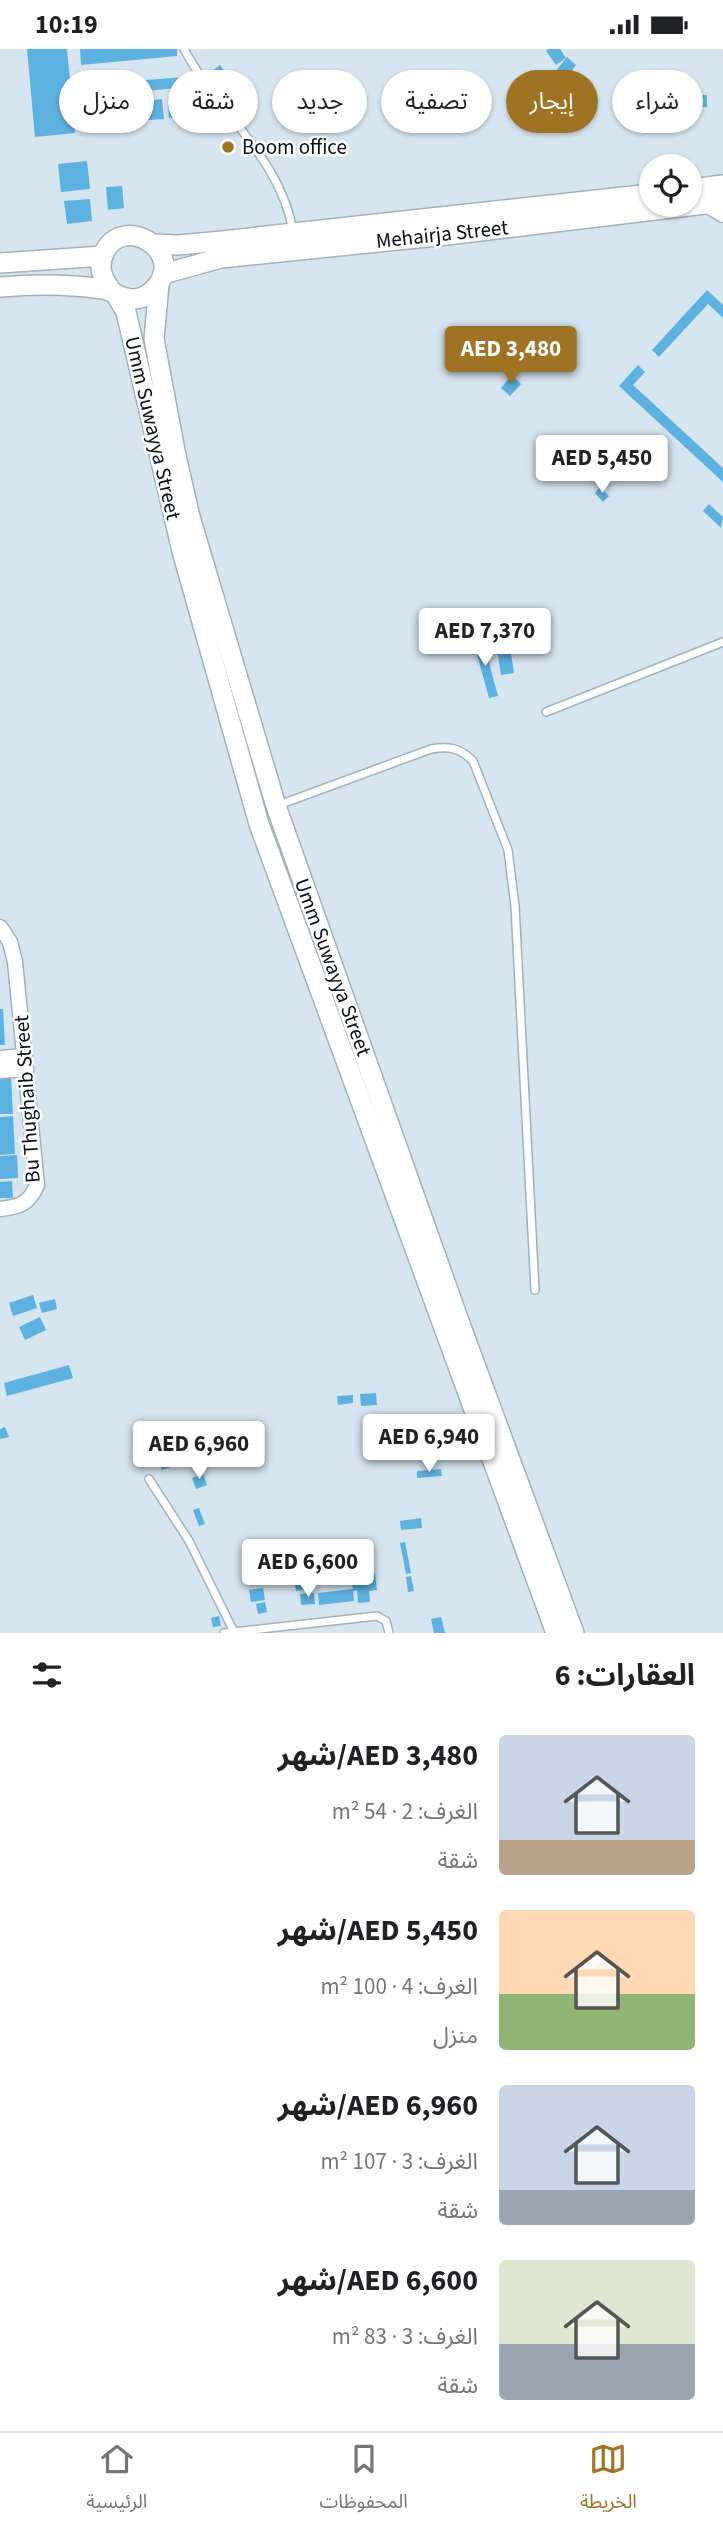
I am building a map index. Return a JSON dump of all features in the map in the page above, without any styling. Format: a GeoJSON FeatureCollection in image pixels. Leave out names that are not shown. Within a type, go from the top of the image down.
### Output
{"type":"FeatureCollection","features":[{"type":"Feature","properties":{"kind":"street"},"geometry":{"type":"LineString","coordinates":[[702,188],[723,185]]}},
{"type":"Feature","properties":{"kind":"street","name":"Mehairja Street"},"geometry":{"type":"LineString","coordinates":[[154,244],[201,243],[639,195]]}},
{"type":"Feature","properties":{"kind":"street","name":"Mehairja Street"},"geometry":{"type":"LineString","coordinates":[[161,279],[221,257],[447,235],[713,203]]}},
{"type":"Feature","properties":{"kind":"street"},"geometry":{"type":"LineString","coordinates":[[713,203],[723,215]]}},
{"type":"Feature","properties":{"kind":"street"},"geometry":{"type":"LineString","coordinates":[[0,288],[40,283],[114,292],[125,298],[143,297],[161,279],[164,263],[154,244],[145,238],[125,237],[108,247],[103,256],[102,275],[114,292]]}},
{"type":"Feature","properties":{"kind":"street"},"geometry":{"type":"LineString","coordinates":[[0,263],[103,256]]}},
{"type":"Feature","properties":{"kind":"street","name":"Umm Suwayya Street"},"geometry":{"type":"LineString","coordinates":[[161,279],[154,339],[176,456],[190,517],[276,806],[460,1324],[574,1633]]}},
{"type":"Feature","properties":{"kind":"street","name":"Umm Suwayya Street"},"geometry":{"type":"LineString","coordinates":[[114,292],[126,312],[181,551],[259,824],[556,1633]]}},
{"type":"Feature","properties":{"kind":"street","name":"Bu Thughaib Street"},"geometry":{"type":"LineString","coordinates":[[0,927],[10,942],[15,961],[37,1185],[32,1196],[21,1206],[0,1209]]}},
{"type":"Feature","properties":{"kind":"street"},"geometry":{"type":"LineString","coordinates":[[0,1058],[26,1062]]}},
{"type":"Feature","properties":{"kind":"street"},"geometry":{"type":"LineString","coordinates":[[0,1071],[26,1062]]}},
{"type":"Feature","properties":{"kind":"lane"},"geometry":{"type":"LineString","coordinates":[[184,49],[205,85],[232,117],[281,189],[290,213],[293,233]]}},
{"type":"Feature","properties":{"kind":"lane"},"geometry":{"type":"LineString","coordinates":[[546,712],[723,642]]}},
{"type":"Feature","properties":{"kind":"lane"},"geometry":{"type":"LineString","coordinates":[[276,806],[431,749],[452,747],[473,761],[508,850],[515,906],[535,1290]]}},
{"type":"Feature","properties":{"kind":"lane"},"geometry":{"type":"LineString","coordinates":[[149,1479],[189,1541],[233,1630]]}},
{"type":"Feature","properties":{"kind":"lane"},"geometry":{"type":"LineString","coordinates":[[224,1633],[377,1616],[386,1621],[389,1633]]}},
{"type":"Feature","properties":{"kind":"building"},"geometry":{"type":"Polygon","coordinates":[[[27,49],[67,49],[69,70],[59,70],[59,133],[75,133],[35,137],[27,49]]]}},
{"type":"Feature","properties":{"kind":"building"},"geometry":{"type":"Polygon","coordinates":[[[80,49],[177,49],[177,56],[81,65],[80,49]]]}},
{"type":"Feature","properties":{"kind":"building"},"geometry":{"type":"Polygon","coordinates":[[[560,49],[566,58],[556,65],[546,51],[560,49]]]}},
{"type":"Feature","properties":{"kind":"building"},"geometry":{"type":"Polygon","coordinates":[[[567,57],[576,65],[572,70],[557,70],[567,57]]]}},
{"type":"Feature","properties":{"kind":"building"},"geometry":{"type":"Polygon","coordinates":[[[168,78],[168,89],[154,90],[154,79],[168,78]]]}},
{"type":"Feature","properties":{"kind":"building"},"geometry":{"type":"Polygon","coordinates":[[[703,95],[707,95],[707,107],[703,107],[703,95]]]}},
{"type":"Feature","properties":{"kind":"building"},"geometry":{"type":"Polygon","coordinates":[[[162,99],[164,119],[154,120],[154,100],[162,99]]]}},
{"type":"Feature","properties":{"kind":"building"},"geometry":{"type":"Polygon","coordinates":[[[87,161],[90,189],[61,192],[58,164],[87,161]]]}},
{"type":"Feature","properties":{"kind":"building"},"geometry":{"type":"Polygon","coordinates":[[[122,186],[124,208],[108,210],[106,187],[122,186]]]}},
{"type":"Feature","properties":{"kind":"building"},"geometry":{"type":"Polygon","coordinates":[[[90,199],[92,221],[67,224],[64,201],[90,199]]]}},
{"type":"Feature","properties":{"kind":"building"},"geometry":{"type":"Polygon","coordinates":[[[707,290],[723,305],[723,318],[708,304],[659,357],[652,350],[707,290]]]}},
{"type":"Feature","properties":{"kind":"building"},"geometry":{"type":"Polygon","coordinates":[[[638,365],[645,372],[633,385],[723,468],[723,482],[619,386],[638,365]]]}},
{"type":"Feature","properties":{"kind":"building"},"geometry":{"type":"Polygon","coordinates":[[[512,375],[521,384],[510,396],[501,388],[512,375]]]}},
{"type":"Feature","properties":{"kind":"building"},"geometry":{"type":"Polygon","coordinates":[[[600,487],[609,496],[603,502],[595,493],[600,487]]]}},
{"type":"Feature","properties":{"kind":"building"},"geometry":{"type":"Polygon","coordinates":[[[709,504],[723,517],[721,528],[703,511],[709,504]]]}},
{"type":"Feature","properties":{"kind":"building"},"geometry":{"type":"Polygon","coordinates":[[[482,637],[498,696],[489,698],[473,640],[482,637]]]}},
{"type":"Feature","properties":{"kind":"building"},"geometry":{"type":"Polygon","coordinates":[[[510,647],[514,673],[501,675],[497,649],[510,647]]]}},
{"type":"Feature","properties":{"kind":"building"},"geometry":{"type":"Polygon","coordinates":[[[0,1009],[3,1009],[5,1045],[0,1045],[0,1009]]]}},
{"type":"Feature","properties":{"kind":"building"},"geometry":{"type":"Polygon","coordinates":[[[11,1077],[13,1114],[0,1114],[0,1078],[11,1077]]]}},
{"type":"Feature","properties":{"kind":"building"},"geometry":{"type":"Polygon","coordinates":[[[13,1116],[15,1154],[0,1155],[0,1117],[13,1116]]]}},
{"type":"Feature","properties":{"kind":"building"},"geometry":{"type":"Polygon","coordinates":[[[17,1155],[18,1178],[0,1179],[0,1156],[17,1155]]]}},
{"type":"Feature","properties":{"kind":"building"},"geometry":{"type":"Polygon","coordinates":[[[12,1181],[13,1198],[0,1198],[0,1182],[12,1181]]]}},
{"type":"Feature","properties":{"kind":"building"},"geometry":{"type":"Polygon","coordinates":[[[33,1295],[37,1308],[13,1316],[9,1303],[33,1295]]]}},
{"type":"Feature","properties":{"kind":"building"},"geometry":{"type":"Polygon","coordinates":[[[55,1299],[57,1309],[42,1313],[39,1303],[55,1299]]]}},
{"type":"Feature","properties":{"kind":"building"},"geometry":{"type":"Polygon","coordinates":[[[40,1317],[46,1330],[25,1340],[19,1327],[40,1317]]]}},
{"type":"Feature","properties":{"kind":"building"},"geometry":{"type":"Polygon","coordinates":[[[69,1365],[73,1378],[7,1396],[4,1383],[69,1365]]]}},
{"type":"Feature","properties":{"kind":"building"},"geometry":{"type":"Polygon","coordinates":[[[376,1393],[377,1405],[361,1406],[360,1394],[376,1393]]]}},
{"type":"Feature","properties":{"kind":"building"},"geometry":{"type":"Polygon","coordinates":[[[353,1395],[353,1403],[338,1405],[337,1396],[353,1395]]]}},
{"type":"Feature","properties":{"kind":"building"},"geometry":{"type":"Polygon","coordinates":[[[433,1419],[434,1427],[411,1429],[410,1421],[433,1419]]]}},
{"type":"Feature","properties":{"kind":"building"},"geometry":{"type":"Polygon","coordinates":[[[5,1427],[9,1437],[0,1439],[0,1429],[5,1427]]]}},
{"type":"Feature","properties":{"kind":"building"},"geometry":{"type":"Polygon","coordinates":[[[177,1454],[180,1464],[162,1470],[159,1460],[177,1454]]]}},
{"type":"Feature","properties":{"kind":"building"},"geometry":{"type":"Polygon","coordinates":[[[441,1469],[442,1476],[417,1478],[417,1471],[441,1469]]]}},
{"type":"Feature","properties":{"kind":"building"},"geometry":{"type":"Polygon","coordinates":[[[203,1474],[207,1485],[196,1489],[192,1478],[203,1474]]]}},
{"type":"Feature","properties":{"kind":"building"},"geometry":{"type":"Polygon","coordinates":[[[199,1508],[205,1524],[199,1526],[193,1510],[199,1508]]]}},
{"type":"Feature","properties":{"kind":"building"},"geometry":{"type":"Polygon","coordinates":[[[421,1518],[422,1528],[401,1530],[400,1521],[421,1518]]]}},
{"type":"Feature","properties":{"kind":"building"},"geometry":{"type":"Polygon","coordinates":[[[405,1542],[411,1573],[406,1574],[400,1543],[405,1542]]]}},
{"type":"Feature","properties":{"kind":"building"},"geometry":{"type":"Polygon","coordinates":[[[277,1552],[290,1552],[290,1558],[277,1558],[277,1552]]]}},
{"type":"Feature","properties":{"kind":"building"},"geometry":{"type":"Polygon","coordinates":[[[362,1560],[363,1575],[375,1573],[377,1590],[369,1591],[370,1602],[358,1603],[357,1590],[353,1591],[351,1571],[354,1571],[353,1561],[362,1560]]]}},
{"type":"Feature","properties":{"kind":"building"},"geometry":{"type":"Polygon","coordinates":[[[347,1564],[348,1575],[314,1579],[313,1567],[347,1564]]]}},
{"type":"Feature","properties":{"kind":"building"},"geometry":{"type":"Polygon","coordinates":[[[411,1576],[414,1591],[408,1592],[406,1577],[411,1576]]]}},
{"type":"Feature","properties":{"kind":"building"},"geometry":{"type":"Polygon","coordinates":[[[310,1578],[311,1589],[296,1591],[294,1580],[310,1578]]]}},
{"type":"Feature","properties":{"kind":"building"},"geometry":{"type":"Polygon","coordinates":[[[263,1588],[265,1600],[251,1602],[249,1590],[263,1588]]]}},
{"type":"Feature","properties":{"kind":"building"},"geometry":{"type":"Polygon","coordinates":[[[353,1589],[354,1601],[319,1605],[318,1593],[353,1589]]]}},
{"type":"Feature","properties":{"kind":"building"},"geometry":{"type":"Polygon","coordinates":[[[314,1593],[315,1604],[301,1605],[300,1594],[314,1593]]]}},
{"type":"Feature","properties":{"kind":"building"},"geometry":{"type":"Polygon","coordinates":[[[265,1602],[267,1612],[258,1614],[256,1604],[265,1602]]]}},
{"type":"Feature","properties":{"kind":"building"},"geometry":{"type":"Polygon","coordinates":[[[219,1616],[221,1626],[213,1627],[211,1618],[219,1616]]]}},
{"type":"Feature","properties":{"kind":"building"},"geometry":{"type":"Polygon","coordinates":[[[441,1617],[445,1633],[434,1633],[431,1619],[441,1617]]]}},
{"type":"Feature","properties":{"kind":"place","name":"Boom office"},"geometry":{"type":"Point","coordinates":[228,147]}}]}
